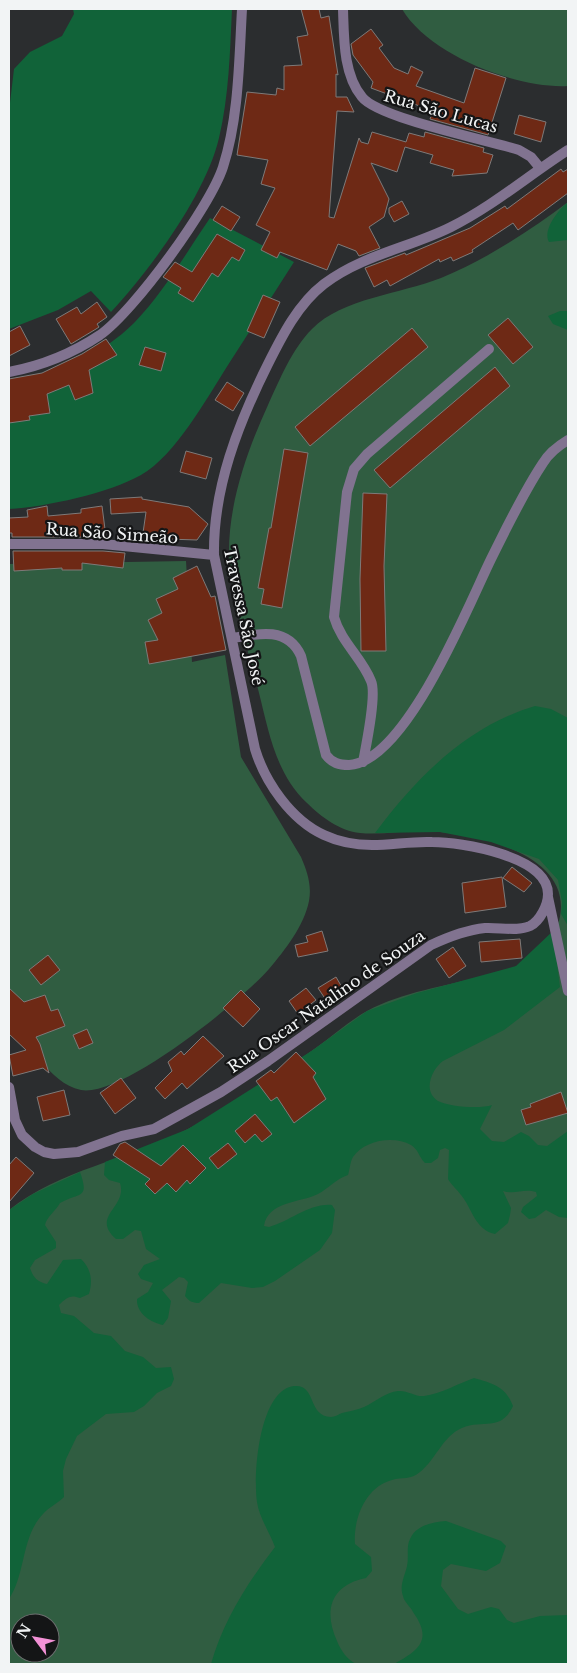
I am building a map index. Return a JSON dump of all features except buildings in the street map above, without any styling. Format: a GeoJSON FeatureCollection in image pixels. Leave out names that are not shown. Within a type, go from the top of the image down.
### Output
{"type":"FeatureCollection","features":[{"type":"Feature","properties":{"kind":"street"},"geometry":{"type":"LineString","coordinates":[[9,372],[62,356],[101,334],[138,296],[205,204],[223,167],[232,123],[242,9]]}},
{"type":"Feature","properties":{"kind":"street","name":"Rua São Lucas"},"geometry":{"type":"LineString","coordinates":[[343,9],[349,68],[357,90],[368,104],[395,116],[519,150],[531,157],[540,168]]}},
{"type":"Feature","properties":{"kind":"street","name":"Travessa São José"},"geometry":{"type":"LineString","coordinates":[[548,895],[545,882],[533,868],[491,851],[447,843],[356,844],[318,832],[293,810],[270,784],[256,748],[214,555],[216,519],[232,446],[277,346],[308,300],[330,280],[359,263],[451,227],[489,205],[568,150]]}},
{"type":"Feature","properties":{"kind":"street"},"geometry":{"type":"LineString","coordinates":[[362,762],[369,729],[372,683],[340,633],[334,617],[343,514],[350,477],[357,464],[367,454],[489,349]]}},
{"type":"Feature","properties":{"kind":"street"},"geometry":{"type":"LineString","coordinates":[[233,638],[269,633],[281,636],[293,644],[301,656],[326,755],[330,761],[345,765],[362,762],[377,753],[424,694],[440,668],[473,594],[531,483],[549,455],[568,440]]}},
{"type":"Feature","properties":{"kind":"street","name":"Rua São Simeão"},"geometry":{"type":"LineString","coordinates":[[9,544],[103,544],[214,555]]}},
{"type":"Feature","properties":{"kind":"street"},"geometry":{"type":"LineString","coordinates":[[548,895],[568,991]]}},
{"type":"Feature","properties":{"kind":"street","name":"Rua Oscar Natalino de Souza"},"geometry":{"type":"LineString","coordinates":[[9,1088],[15,1120],[22,1135],[35,1147],[44,1152],[54,1154],[78,1152],[122,1136],[154,1129],[220,1092],[268,1061],[431,945],[447,938],[484,928],[525,928],[533,924],[545,908],[548,895]]}},
{"type":"Feature","properties":{"kind":"green space"},"geometry":{"type":"Polygon","coordinates":[[[73,9],[232,9],[225,106],[219,138],[202,183],[175,230],[142,275],[111,312],[91,291],[58,310],[9,329],[9,111],[14,69],[30,52],[62,36],[74,14],[73,9]]]}},
{"type":"Feature","properties":{"kind":"green space"},"geometry":{"type":"Polygon","coordinates":[[[402,9],[568,9],[568,86],[524,82],[476,66],[432,41],[415,26],[402,9]]]}},
{"type":"Feature","properties":{"kind":"green space"},"geometry":{"type":"Polygon","coordinates":[[[568,202],[568,1664],[9,1664],[9,1210],[29,1196],[71,1175],[162,1141],[201,1122],[252,1092],[354,1019],[381,1004],[409,994],[501,972],[517,966],[541,946],[552,934],[559,921],[560,897],[551,877],[535,862],[514,850],[489,841],[441,832],[413,831],[375,834],[353,832],[325,818],[296,792],[281,766],[270,738],[237,607],[229,556],[235,498],[246,459],[287,365],[298,346],[312,329],[339,310],[355,303],[425,284],[458,271],[522,234],[568,202]]]}},
{"type":"Feature","properties":{"kind":"green space"},"geometry":{"type":"Polygon","coordinates":[[[568,202],[568,240],[549,242],[547,237],[550,226],[556,215],[568,202]]]}},
{"type":"Feature","properties":{"kind":"green space"},"geometry":{"type":"Polygon","coordinates":[[[210,218],[294,262],[178,441],[154,466],[128,482],[77,498],[9,509],[9,393],[25,388],[75,365],[122,334],[155,298],[210,218]]]}},
{"type":"Feature","properties":{"kind":"green space"},"geometry":{"type":"Polygon","coordinates":[[[560,311],[568,311],[568,330],[553,324],[548,316],[560,311]]]}},
{"type":"Feature","properties":{"kind":"green space"},"geometry":{"type":"Polygon","coordinates":[[[186,561],[192,662],[225,655],[241,757],[301,857],[310,889],[309,901],[303,919],[287,946],[269,969],[234,1002],[180,1044],[124,1079],[100,1088],[81,1090],[69,1086],[50,1071],[9,1021],[9,564],[186,561]]]}},
{"type":"Feature","properties":{"kind":"green space"},"geometry":{"type":"Polygon","coordinates":[[[535,706],[551,709],[568,718],[568,926],[561,914],[562,902],[558,880],[539,859],[491,842],[440,832],[375,833],[408,792],[445,756],[487,726],[535,706]]]}},
{"type":"Feature","properties":{"kind":"green space"},"geometry":{"type":"Polygon","coordinates":[[[553,931],[560,987],[504,1030],[443,1061],[432,1075],[430,1092],[438,1101],[457,1106],[492,1105],[480,1129],[492,1141],[504,1142],[521,1132],[529,1136],[538,1145],[547,1146],[568,1131],[568,1218],[559,1217],[546,1210],[535,1218],[529,1219],[521,1212],[523,1207],[537,1196],[536,1192],[503,1191],[511,1208],[508,1223],[495,1234],[488,1232],[478,1223],[465,1200],[448,1179],[449,1150],[445,1148],[440,1150],[438,1158],[431,1163],[425,1163],[411,1145],[396,1140],[380,1141],[358,1151],[352,1159],[348,1175],[318,1194],[278,1207],[267,1218],[264,1226],[269,1227],[315,1207],[332,1205],[335,1210],[332,1233],[320,1250],[275,1281],[263,1287],[252,1288],[221,1283],[199,1303],[194,1303],[185,1296],[188,1282],[184,1278],[179,1277],[162,1290],[171,1301],[168,1318],[163,1325],[145,1317],[139,1309],[137,1299],[148,1292],[153,1283],[141,1279],[138,1274],[144,1265],[160,1259],[146,1249],[141,1231],[135,1230],[123,1239],[116,1239],[109,1231],[108,1218],[119,1199],[121,1191],[120,1183],[109,1180],[104,1175],[105,1162],[188,1129],[313,1050],[367,1011],[417,993],[516,966],[553,931]]]}},
{"type":"Feature","properties":{"kind":"green space"},"geometry":{"type":"Polygon","coordinates":[[[80,1172],[84,1187],[83,1191],[81,1194],[60,1203],[45,1225],[56,1242],[56,1248],[35,1260],[30,1268],[31,1271],[38,1280],[47,1284],[63,1260],[81,1259],[90,1275],[89,1294],[80,1298],[73,1296],[66,1299],[59,1305],[61,1313],[74,1316],[94,1333],[111,1336],[125,1351],[143,1357],[156,1368],[171,1367],[174,1379],[171,1386],[157,1393],[144,1406],[134,1412],[106,1414],[77,1436],[66,1459],[63,1471],[64,1497],[45,1512],[36,1523],[9,1599],[9,1210],[33,1194],[80,1172]]]}},
{"type":"Feature","properties":{"kind":"green space"},"geometry":{"type":"Polygon","coordinates":[[[474,1378],[493,1384],[506,1394],[513,1406],[508,1415],[502,1420],[489,1424],[466,1426],[452,1434],[417,1475],[392,1480],[375,1490],[368,1497],[359,1515],[356,1525],[355,1544],[371,1557],[372,1571],[366,1578],[345,1586],[333,1600],[331,1609],[333,1630],[339,1645],[347,1657],[356,1664],[211,1664],[222,1632],[237,1602],[275,1547],[258,1508],[256,1473],[261,1435],[266,1417],[273,1402],[282,1391],[294,1386],[301,1387],[306,1390],[318,1411],[323,1415],[331,1417],[364,1407],[394,1392],[408,1392],[418,1396],[430,1395],[474,1378]]]}},
{"type":"Feature","properties":{"kind":"green space"},"geometry":{"type":"Polygon","coordinates":[[[446,1521],[501,1541],[506,1546],[500,1563],[486,1571],[451,1564],[443,1570],[441,1586],[458,1609],[468,1614],[491,1607],[499,1609],[507,1620],[514,1623],[540,1616],[568,1615],[568,1664],[394,1664],[416,1649],[422,1637],[419,1622],[402,1592],[402,1584],[408,1563],[409,1542],[416,1530],[421,1527],[430,1523],[446,1521]]]}}]}
